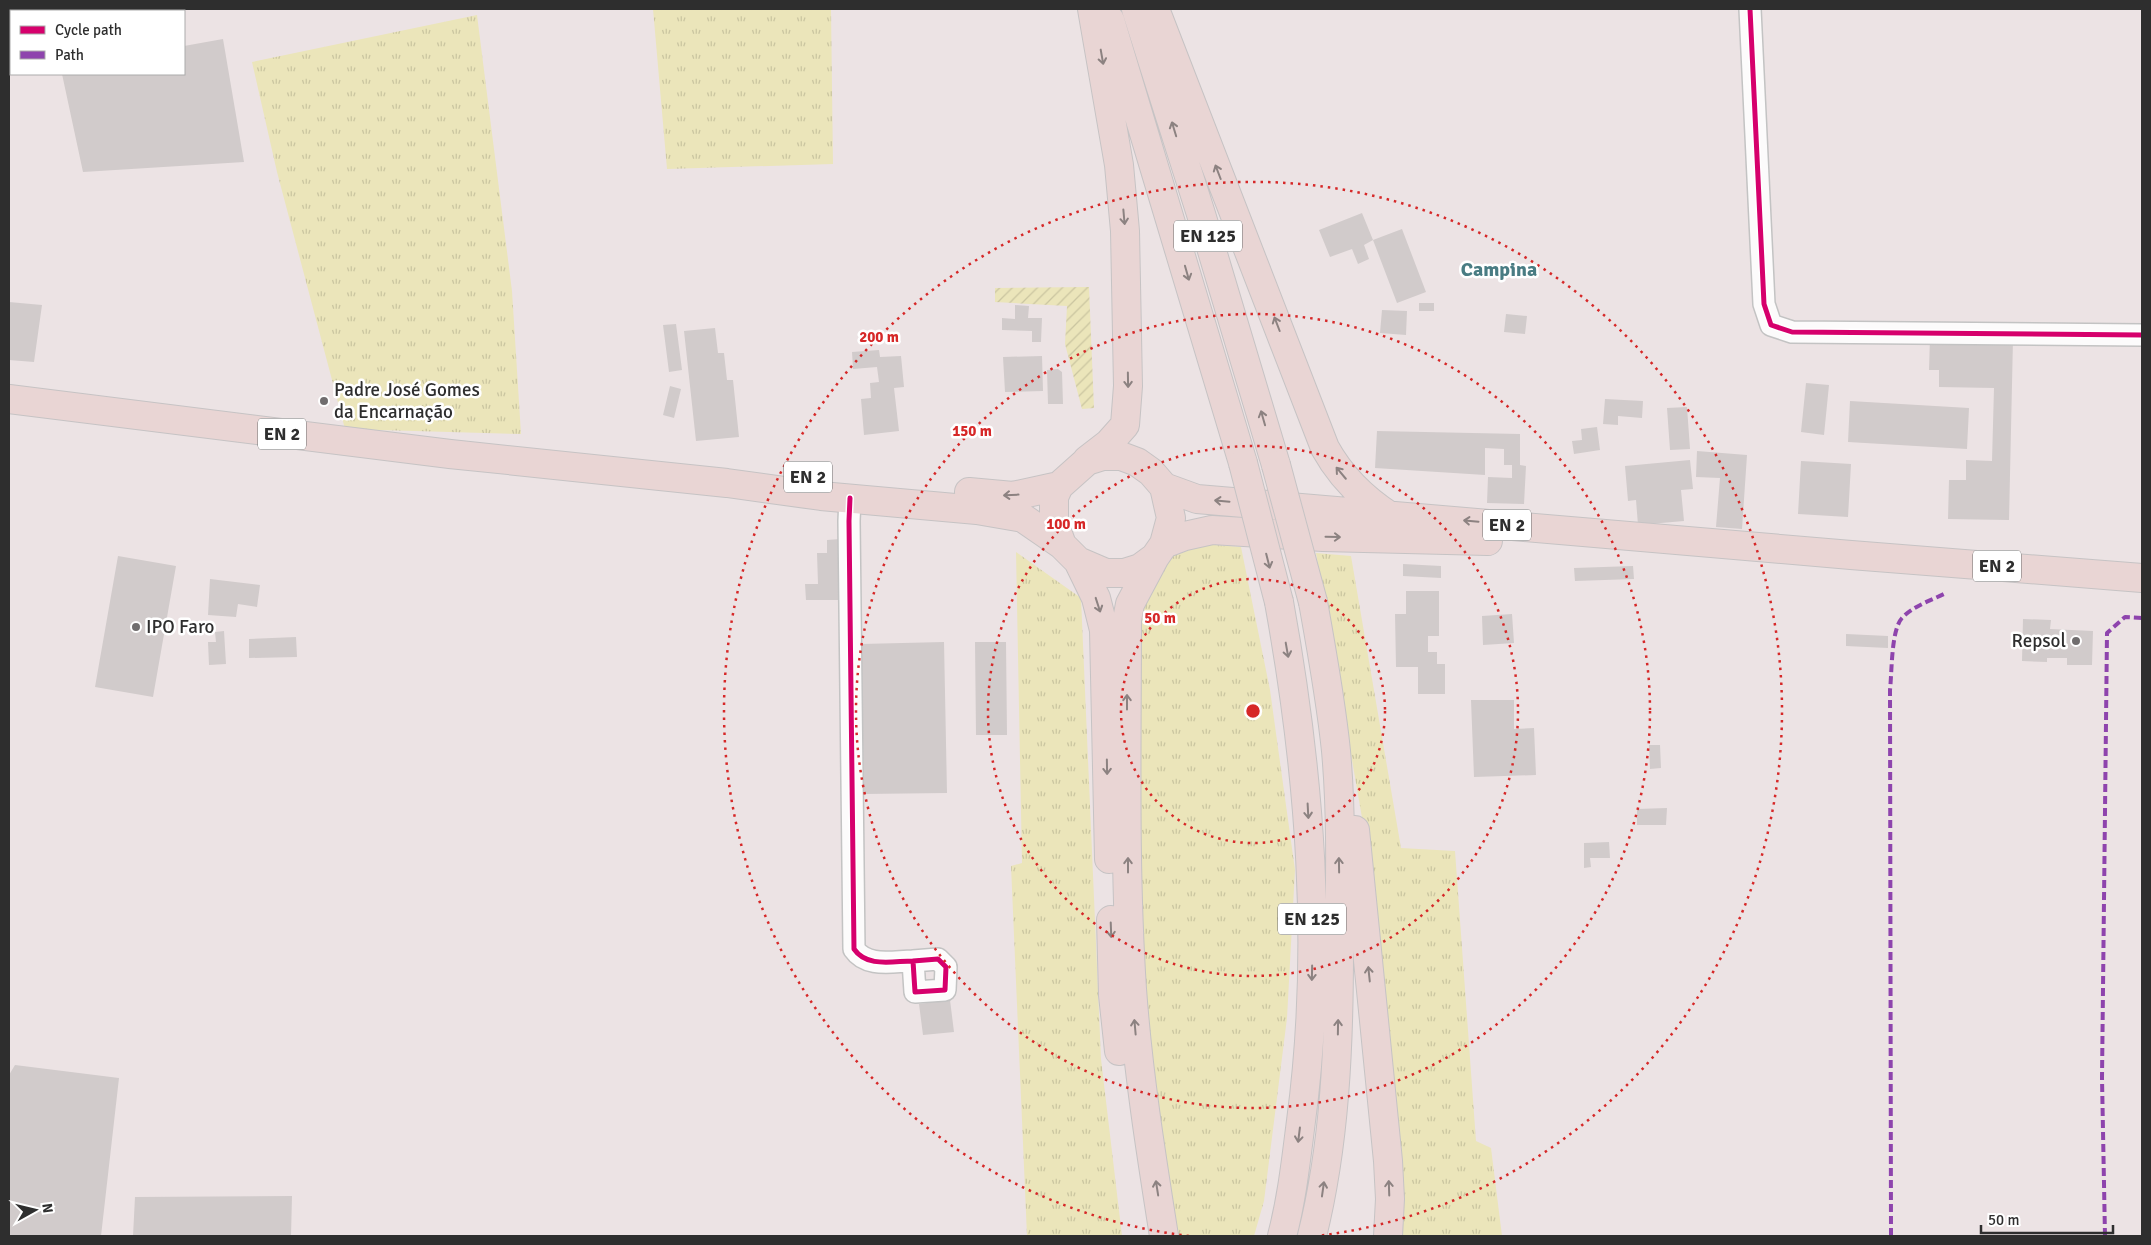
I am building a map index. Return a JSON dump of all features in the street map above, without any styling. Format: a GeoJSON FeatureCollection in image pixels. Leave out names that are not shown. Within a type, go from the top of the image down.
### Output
{"type":"FeatureCollection","features":[{"type":"Feature","properties":{"kind":"main road"},"geometry":{"type":"LineString","coordinates":[[1092,9],[1119,165],[1125,231],[1127,414],[1125,425],[1118,435],[1066,479],[1054,497],[1052,510],[1054,523],[1096,598],[1104,630],[1113,995],[1126,1113],[1145,1236]]}},
{"type":"Feature","properties":{"kind":"main road","name":"EN 125"},"geometry":{"type":"LineString","coordinates":[[1106,9],[1134,96],[1243,462],[1279,602],[1297,712],[1307,797],[1312,1014],[1305,1092],[1290,1205],[1282,1236]]}},
{"type":"Feature","properties":{"kind":"main road","name":"EN 125"},"geometry":{"type":"LineString","coordinates":[[1136,9],[1201,214],[1276,465],[1313,602],[1329,693],[1336,753],[1338,800],[1338,1042],[1323,1192],[1312,1236]]}},
{"type":"Feature","properties":{"kind":"main road"},"geometry":{"type":"LineString","coordinates":[[1156,9],[1325,448],[1335,466],[1359,493],[1390,516]]}},
{"type":"Feature","properties":{"kind":"main road","name":"EN 2"},"geometry":{"type":"LineString","coordinates":[[9,399],[371,445],[850,498],[976,510],[1023,518],[1070,553],[1106,573],[1124,573],[1140,568],[1159,551],[1186,536],[1212,530],[1323,537],[1460,539],[1851,555]]}},
{"type":"Feature","properties":{"kind":"main road","name":"EN 2"},"geometry":{"type":"LineString","coordinates":[[557,465],[727,471],[1012,496],[1066,479],[1087,461],[1103,456],[1120,456],[1137,462],[1151,472],[1164,487],[1197,499],[2142,578]]}},
{"type":"Feature","properties":{"kind":"main road"},"geometry":{"type":"LineString","coordinates":[[1164,487],[1171,518],[1169,532],[1130,604],[1127,620],[1128,883],[1138,1056],[1164,1236]]}},
{"type":"Feature","properties":{"kind":"main road"},"geometry":{"type":"LineString","coordinates":[[1329,693],[1343,744],[1352,795],[1388,1161],[1390,1199],[1388,1236]]}},
{"type":"Feature","properties":{"kind":"street"},"geometry":{"type":"LineString","coordinates":[[1750,9],[1764,304],[1772,325],[1792,332],[2142,335]]}},
{"type":"Feature","properties":{"kind":"street"},"geometry":{"type":"LineString","coordinates":[[850,498],[854,949],[860,958],[872,962],[913,961]]}},
{"type":"Feature","properties":{"kind":"green space"},"geometry":{"type":"Polygon","coordinates":[[[653,9],[831,9],[833,164],[667,169],[653,9]]]}},
{"type":"Feature","properties":{"kind":"green space"},"geometry":{"type":"Polygon","coordinates":[[[477,15],[512,291],[521,434],[345,429],[277,172],[252,62],[477,15]]]}},
{"type":"Feature","properties":{"kind":"green space"},"geometry":{"type":"Polygon","coordinates":[[[1089,287],[1094,408],[1082,409],[1065,344],[1067,306],[995,302],[995,288],[1089,287]]]}},
{"type":"Feature","properties":{"kind":"green space"},"geometry":{"type":"Polygon","coordinates":[[[1203,544],[1241,547],[1270,690],[1295,870],[1287,1018],[1264,1201],[1254,1236],[1174,1236],[1138,965],[1138,630],[1146,590],[1175,553],[1203,544]]]}},
{"type":"Feature","properties":{"kind":"green space"},"geometry":{"type":"Polygon","coordinates":[[[1016,552],[1081,598],[1101,1059],[1122,1236],[1027,1236],[1011,866],[1022,863],[1016,552]]]}},
{"type":"Feature","properties":{"kind":"green space"},"geometry":{"type":"Polygon","coordinates":[[[1316,553],[1351,556],[1401,848],[1455,851],[1476,1141],[1491,1148],[1502,1236],[1400,1236],[1365,835],[1316,553]]]}},
{"type":"Feature","properties":{"kind":"building"},"geometry":{"type":"Polygon","coordinates":[[[223,39],[244,162],[83,172],[62,75],[185,75],[185,46],[223,39]]]}},
{"type":"Feature","properties":{"kind":"building"},"geometry":{"type":"Polygon","coordinates":[[[1362,213],[1373,240],[1364,245],[1369,259],[1358,264],[1352,249],[1330,257],[1319,230],[1362,213]]]}},
{"type":"Feature","properties":{"kind":"building"},"geometry":{"type":"Polygon","coordinates":[[[1402,229],[1426,292],[1397,303],[1373,240],[1402,229]]]}},
{"type":"Feature","properties":{"kind":"building"},"geometry":{"type":"Polygon","coordinates":[[[9,302],[42,305],[34,362],[9,360],[9,302]]]}},
{"type":"Feature","properties":{"kind":"building"},"geometry":{"type":"Polygon","coordinates":[[[1419,303],[1434,303],[1434,311],[1419,311],[1419,303]]]}},
{"type":"Feature","properties":{"kind":"building"},"geometry":{"type":"Polygon","coordinates":[[[1015,305],[1029,306],[1028,318],[1042,318],[1041,342],[1032,342],[1032,331],[1002,330],[1002,318],[1015,319],[1015,305]]]}},
{"type":"Feature","properties":{"kind":"building"},"geometry":{"type":"Polygon","coordinates":[[[1382,310],[1407,311],[1406,335],[1380,333],[1382,310]]]}},
{"type":"Feature","properties":{"kind":"building"},"geometry":{"type":"Polygon","coordinates":[[[1506,314],[1527,316],[1525,334],[1504,332],[1506,314]]]}},
{"type":"Feature","properties":{"kind":"building"},"geometry":{"type":"Polygon","coordinates":[[[676,324],[682,370],[669,372],[663,325],[676,324]]]}},
{"type":"Feature","properties":{"kind":"building"},"geometry":{"type":"Polygon","coordinates":[[[715,328],[718,353],[724,353],[727,380],[733,380],[739,437],[696,441],[684,331],[715,328]]]}},
{"type":"Feature","properties":{"kind":"building"},"geometry":{"type":"Polygon","coordinates":[[[1930,337],[2013,339],[2009,520],[1948,519],[1949,480],[1966,480],[1966,460],[1992,461],[1994,388],[1939,387],[1939,370],[1929,370],[1930,337]]]}},
{"type":"Feature","properties":{"kind":"building"},"geometry":{"type":"Polygon","coordinates":[[[879,350],[880,357],[901,356],[904,387],[894,388],[899,431],[864,435],[861,399],[871,398],[870,383],[879,382],[877,367],[853,369],[852,352],[879,350]]]}},
{"type":"Feature","properties":{"kind":"building"},"geometry":{"type":"Polygon","coordinates":[[[1042,356],[1043,391],[1005,392],[1003,357],[1042,356]]]}},
{"type":"Feature","properties":{"kind":"building"},"geometry":{"type":"Polygon","coordinates":[[[1058,369],[1062,372],[1063,404],[1048,404],[1047,370],[1058,369]]]}},
{"type":"Feature","properties":{"kind":"building"},"geometry":{"type":"Polygon","coordinates":[[[1806,383],[1829,385],[1824,435],[1801,432],[1806,383]]]}},
{"type":"Feature","properties":{"kind":"building"},"geometry":{"type":"Polygon","coordinates":[[[670,386],[681,389],[674,418],[663,415],[670,386]]]}},
{"type":"Feature","properties":{"kind":"building"},"geometry":{"type":"Polygon","coordinates":[[[1605,399],[1643,401],[1642,418],[1618,416],[1618,425],[1603,424],[1605,399]]]}},
{"type":"Feature","properties":{"kind":"building"},"geometry":{"type":"Polygon","coordinates":[[[1850,401],[1969,408],[1967,449],[1848,442],[1850,401]]]}},
{"type":"Feature","properties":{"kind":"building"},"geometry":{"type":"Polygon","coordinates":[[[1687,407],[1690,449],[1670,450],[1667,408],[1687,407]]]}},
{"type":"Feature","properties":{"kind":"building"},"geometry":{"type":"Polygon","coordinates":[[[1597,427],[1600,450],[1574,454],[1572,441],[1582,440],[1581,429],[1597,427]]]}},
{"type":"Feature","properties":{"kind":"building"},"geometry":{"type":"Polygon","coordinates":[[[1377,431],[1520,434],[1520,465],[1526,466],[1524,504],[1487,503],[1488,477],[1512,478],[1512,465],[1504,465],[1504,449],[1485,448],[1485,475],[1375,468],[1377,431]]]}},
{"type":"Feature","properties":{"kind":"building"},"geometry":{"type":"Polygon","coordinates":[[[1697,451],[1747,455],[1742,529],[1716,527],[1720,478],[1696,477],[1697,451]]]}},
{"type":"Feature","properties":{"kind":"building"},"geometry":{"type":"Polygon","coordinates":[[[1690,460],[1693,489],[1681,490],[1684,521],[1638,525],[1636,500],[1628,501],[1625,466],[1690,460]]]}},
{"type":"Feature","properties":{"kind":"building"},"geometry":{"type":"Polygon","coordinates":[[[1801,461],[1851,464],[1848,517],[1798,514],[1801,461]]]}},
{"type":"Feature","properties":{"kind":"building"},"geometry":{"type":"Polygon","coordinates":[[[840,539],[842,600],[806,600],[805,584],[818,584],[817,553],[827,553],[827,540],[840,539]]]}},
{"type":"Feature","properties":{"kind":"building","name":"IPO Faro"},"geometry":{"type":"Polygon","coordinates":[[[118,556],[176,566],[153,697],[95,687],[118,556]]]}},
{"type":"Feature","properties":{"kind":"building"},"geometry":{"type":"Polygon","coordinates":[[[1403,564],[1441,566],[1441,578],[1403,576],[1403,564]]]}},
{"type":"Feature","properties":{"kind":"building"},"geometry":{"type":"Polygon","coordinates":[[[1633,566],[1634,579],[1575,581],[1574,568],[1633,566]]]}},
{"type":"Feature","properties":{"kind":"building"},"geometry":{"type":"Polygon","coordinates":[[[210,579],[260,585],[257,607],[238,604],[236,617],[208,615],[210,579]]]}},
{"type":"Feature","properties":{"kind":"building"},"geometry":{"type":"Polygon","coordinates":[[[1406,591],[1439,591],[1439,636],[1428,636],[1428,652],[1437,652],[1437,664],[1445,664],[1445,694],[1418,694],[1418,667],[1396,667],[1395,614],[1406,614],[1406,591]]]}},
{"type":"Feature","properties":{"kind":"building"},"geometry":{"type":"Polygon","coordinates":[[[1512,614],[1514,643],[1483,645],[1482,616],[1512,614]]]}},
{"type":"Feature","properties":{"kind":"building"},"geometry":{"type":"Polygon","coordinates":[[[2023,619],[2051,620],[2050,629],[2093,631],[2092,665],[2067,665],[2067,658],[2047,658],[2047,662],[2022,661],[2023,619]]]}},
{"type":"Feature","properties":{"kind":"building"},"geometry":{"type":"Polygon","coordinates":[[[224,631],[226,664],[209,665],[208,642],[216,642],[215,632],[224,631]]]}},
{"type":"Feature","properties":{"kind":"building"},"geometry":{"type":"Polygon","coordinates":[[[1846,634],[1888,636],[1888,648],[1846,646],[1846,634]]]}},
{"type":"Feature","properties":{"kind":"building"},"geometry":{"type":"Polygon","coordinates":[[[296,637],[297,657],[249,658],[249,639],[296,637]]]}},
{"type":"Feature","properties":{"kind":"building"},"geometry":{"type":"Polygon","coordinates":[[[944,642],[947,793],[864,794],[861,644],[944,642]]]}},
{"type":"Feature","properties":{"kind":"building"},"geometry":{"type":"Polygon","coordinates":[[[975,642],[1006,642],[1007,735],[976,735],[975,642]]]}},
{"type":"Feature","properties":{"kind":"building"},"geometry":{"type":"Polygon","coordinates":[[[1471,700],[1514,700],[1514,729],[1534,728],[1536,775],[1474,777],[1471,700]]]}},
{"type":"Feature","properties":{"kind":"building"},"geometry":{"type":"Polygon","coordinates":[[[1649,745],[1660,745],[1661,768],[1650,769],[1649,745]]]}},
{"type":"Feature","properties":{"kind":"building"},"geometry":{"type":"Polygon","coordinates":[[[1667,808],[1666,825],[1637,825],[1637,809],[1667,808]]]}},
{"type":"Feature","properties":{"kind":"building"},"geometry":{"type":"Polygon","coordinates":[[[1609,842],[1610,858],[1590,858],[1591,867],[1584,868],[1584,843],[1609,842]]]}},
{"type":"Feature","properties":{"kind":"building"},"geometry":{"type":"Polygon","coordinates":[[[950,1000],[954,1032],[923,1035],[919,1004],[950,1000]]]}},
{"type":"Feature","properties":{"kind":"building"},"geometry":{"type":"Polygon","coordinates":[[[15,1065],[119,1078],[101,1236],[9,1236],[9,1075],[15,1065]]]}},
{"type":"Feature","properties":{"kind":"building"},"geometry":{"type":"Polygon","coordinates":[[[292,1196],[291,1236],[133,1236],[135,1197],[292,1196]]]}},
{"type":"Feature","properties":{"kind":"marked path"},"geometry":{"type":"LineString","coordinates":[[1891,1236],[1890,690],[1893,652],[1898,624],[1902,618],[1917,607],[1946,593]]}},
{"type":"Feature","properties":{"kind":"marked path"},"geometry":{"type":"LineString","coordinates":[[2105,1236],[2102,1078],[2107,633],[2125,617],[2142,618]]}},
{"type":"Feature","properties":{"kind":"cycle path"},"geometry":{"type":"LineString","coordinates":[[1750,9],[1764,304],[1771,325],[1792,332],[2142,335]]}},
{"type":"Feature","properties":{"kind":"cycle path"},"geometry":{"type":"LineString","coordinates":[[850,498],[854,949],[859,955],[873,961],[913,961],[915,992],[945,990],[946,967],[938,959],[913,961]]}},
{"type":"Feature","properties":{"kind":"place","name":"Padre José Gomes da Encarnação"},"geometry":{"type":"Point","coordinates":[324,401]}},
{"type":"Feature","properties":{"kind":"place","name":"IPO Faro"},"geometry":{"type":"Point","coordinates":[136,627]}},
{"type":"Feature","properties":{"kind":"place","name":"Repsol"},"geometry":{"type":"Point","coordinates":[2076,641]}},
{"type":"Feature","properties":{"kind":"district","name":"Campina"},"geometry":{"type":"Point","coordinates":[1499,269]}}]}
